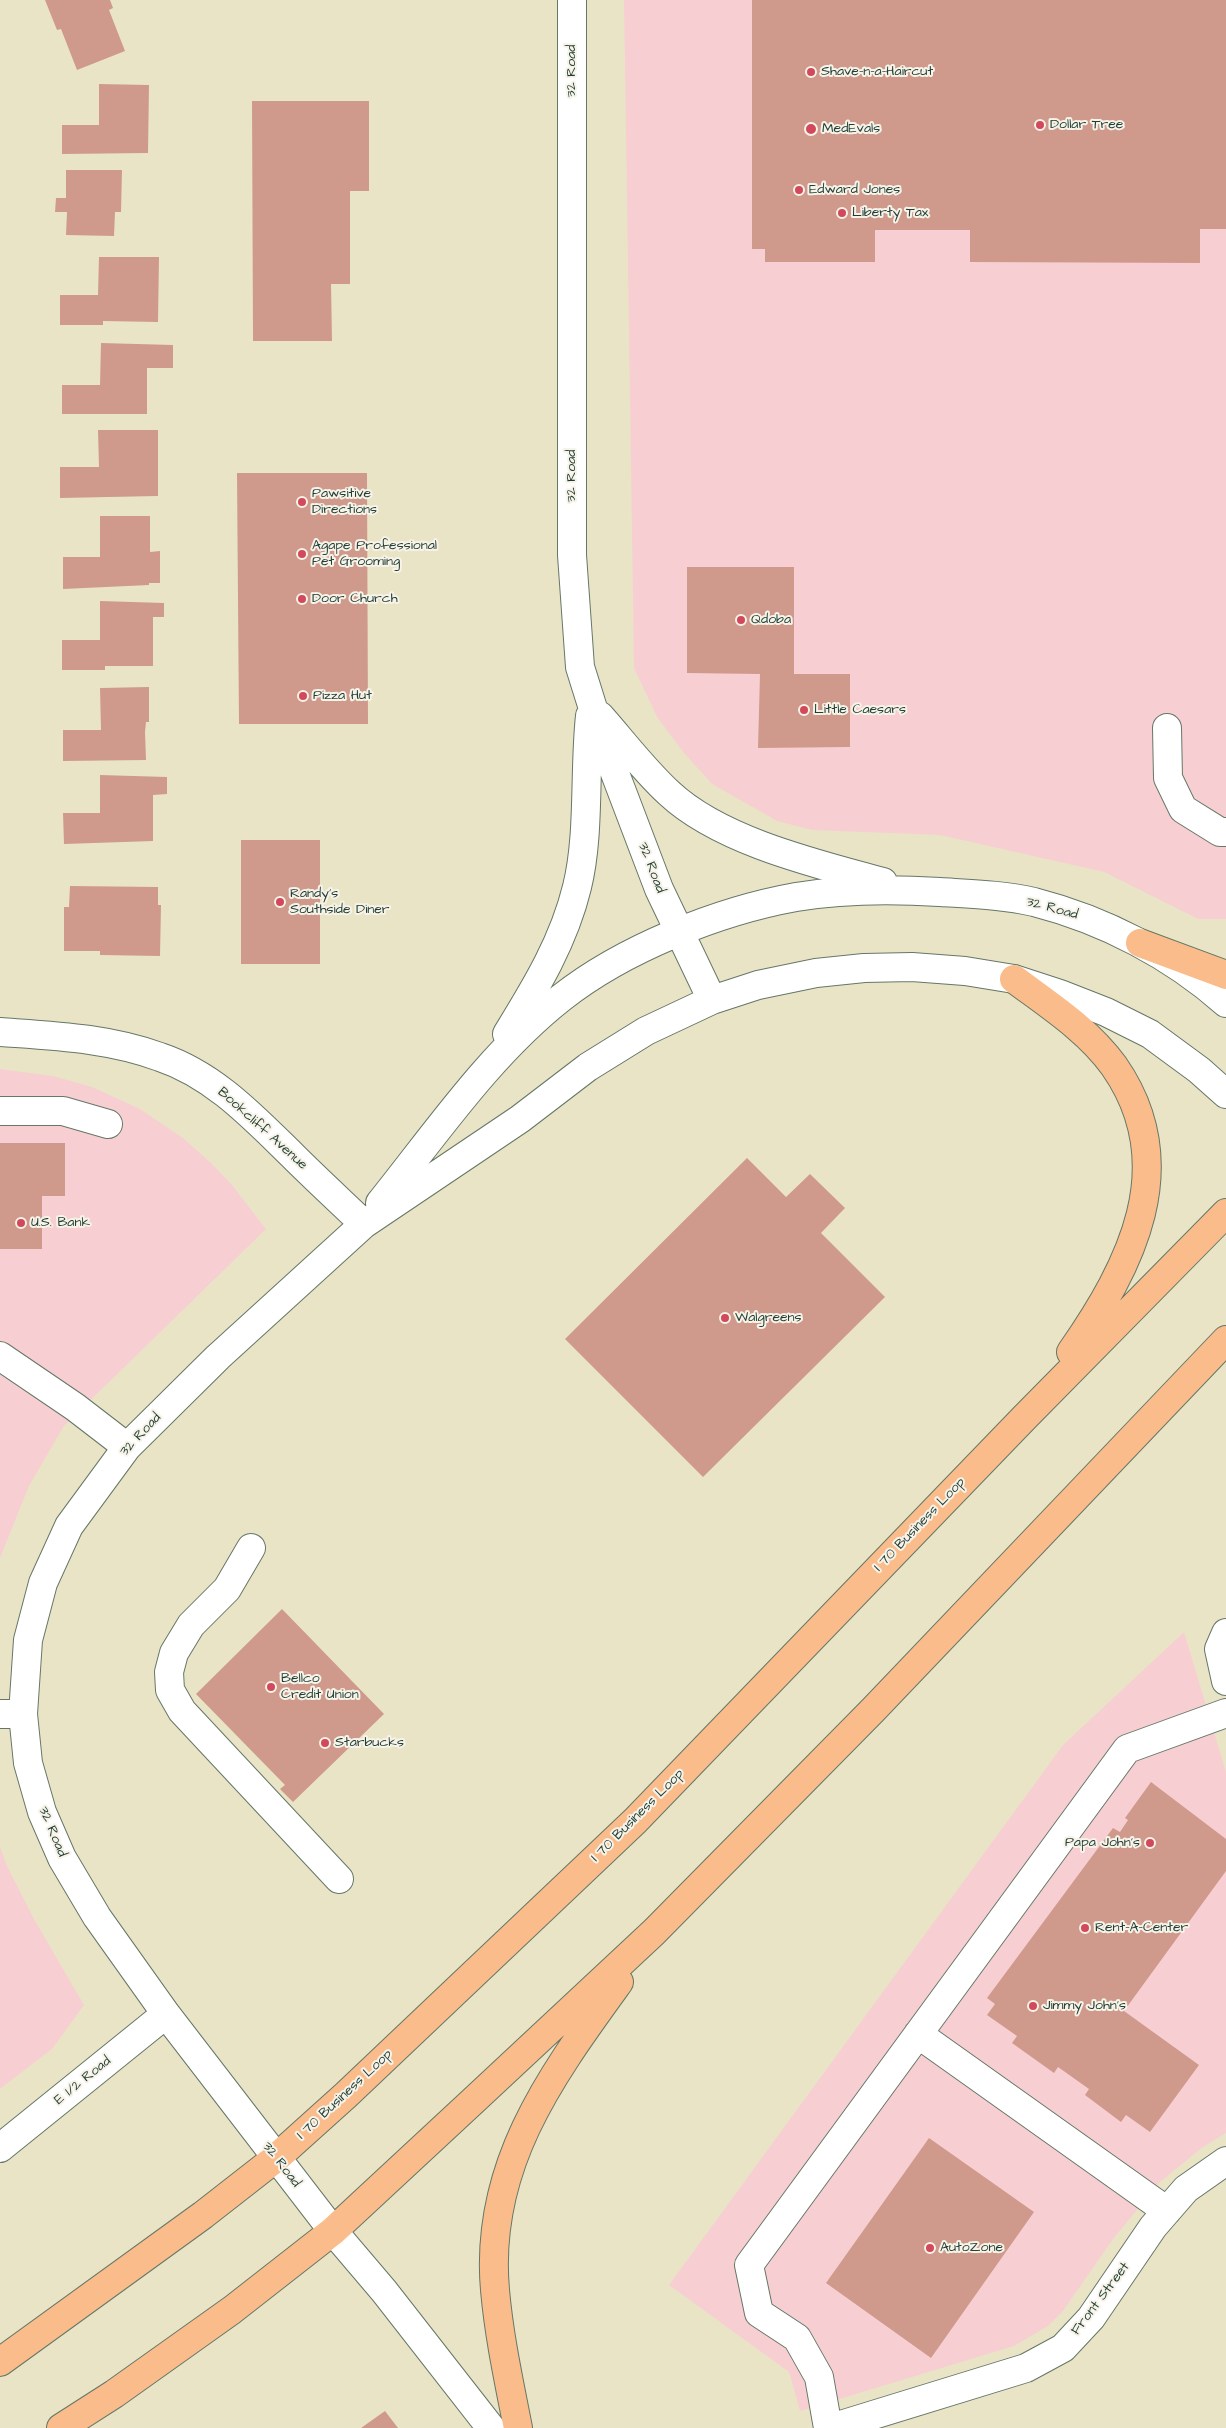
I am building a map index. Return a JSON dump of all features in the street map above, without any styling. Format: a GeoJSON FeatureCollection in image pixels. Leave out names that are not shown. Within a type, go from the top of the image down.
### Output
{"type":"FeatureCollection","features":[{"type":"Feature","properties":{"kind":"main road"},"geometry":{"type":"LineString","coordinates":[[1140,943],[1226,975]]}},
{"type":"Feature","properties":{"kind":"main road"},"geometry":{"type":"LineString","coordinates":[[1014,980],[1067,1018],[1114,1066],[1136,1109],[1143,1132],[1147,1164],[1146,1194],[1140,1223],[1125,1261],[1089,1326],[1024,1418]]}},
{"type":"Feature","properties":{"kind":"main road","name":"I 70 Business Loop"},"geometry":{"type":"LineString","coordinates":[[0,2362],[166,2243],[276,2158],[346,2095],[635,1821],[1024,1418],[1226,1213]]}},
{"type":"Feature","properties":{"kind":"main road"},"geometry":{"type":"LineString","coordinates":[[61,2428],[114,2394],[232,2310],[333,2231],[654,1932],[872,1710],[1226,1340]]}},
{"type":"Feature","properties":{"kind":"main road"},"geometry":{"type":"LineString","coordinates":[[1197,1370],[1226,1362]]}},
{"type":"Feature","properties":{"kind":"main road"},"geometry":{"type":"LineString","coordinates":[[518,2428],[501,2336],[495,2288],[494,2250],[501,2194],[510,2162],[529,2117],[557,2069],[654,1932]]}},
{"type":"Feature","properties":{"kind":"street","name":"32 Road"},"geometry":{"type":"LineString","coordinates":[[572,0],[572,555],[580,667],[591,705],[659,889],[712,1000]]}},
{"type":"Feature","properties":{"kind":"street"},"geometry":{"type":"LineString","coordinates":[[591,705],[670,794],[703,818],[786,855],[913,890]]}},
{"type":"Feature","properties":{"kind":"street"},"geometry":{"type":"LineString","coordinates":[[482,1074],[551,960],[578,886],[586,799],[587,748],[591,705]]}},
{"type":"Feature","properties":{"kind":"street"},"geometry":{"type":"LineString","coordinates":[[1167,728],[1168,778],[1184,810],[1220,832],[1226,832]]}},
{"type":"Feature","properties":{"kind":"street","name":"32 Road"},"geometry":{"type":"LineString","coordinates":[[364,1224],[482,1074],[522,1031],[562,998],[617,959],[740,910],[796,897],[852,891],[913,890],[977,894],[1032,902],[1084,917],[1140,943],[1203,983],[1226,1003]]}},
{"type":"Feature","properties":{"kind":"street","name":"32 Road"},"geometry":{"type":"LineString","coordinates":[[491,2428],[384,2291],[333,2231],[166,2014],[97,1917],[62,1858],[42,1812],[12,1714],[42,1583],[69,1526],[126,1447],[218,1357],[364,1224],[520,1119],[588,1067],[646,1031],[712,1000],[758,985],[816,974],[864,968],[912,967],[965,971],[1014,980],[1060,994],[1106,1012],[1150,1034],[1199,1070],[1226,1094]]}},
{"type":"Feature","properties":{"kind":"street","name":"Bookcliff Avenue"},"geometry":{"type":"LineString","coordinates":[[0,1032],[84,1038],[126,1046],[162,1057],[194,1072],[222,1091],[252,1116],[364,1224]]}},
{"type":"Feature","properties":{"kind":"street"},"geometry":{"type":"LineString","coordinates":[[0,1111],[63,1111],[108,1124]]}},
{"type":"Feature","properties":{"kind":"street"},"geometry":{"type":"LineString","coordinates":[[0,1356],[75,1407],[126,1447]]}},
{"type":"Feature","properties":{"kind":"street"},"geometry":{"type":"LineString","coordinates":[[251,1548],[227,1589],[181,1639],[174,1653],[169,1672],[170,1690],[182,1711],[339,1879]]}},
{"type":"Feature","properties":{"kind":"street"},"geometry":{"type":"LineString","coordinates":[[1226,1632],[1220,1649],[1226,1681]]}},
{"type":"Feature","properties":{"kind":"street"},"geometry":{"type":"LineString","coordinates":[[829,2428],[819,2377],[797,2338],[759,2313],[749,2265],[1127,1749],[1226,1713]]}},
{"type":"Feature","properties":{"kind":"street","name":"E 1/2 Road"},"geometry":{"type":"LineString","coordinates":[[0,2148],[166,2014]]}},
{"type":"Feature","properties":{"kind":"street"},"geometry":{"type":"LineString","coordinates":[[918,2034],[1167,2211]]}},
{"type":"Feature","properties":{"kind":"street","name":"Front Street"},"geometry":{"type":"LineString","coordinates":[[829,2428],[1026,2368],[1064,2348],[1091,2318],[1153,2227],[1186,2189],[1226,2161]]}},
{"type":"Feature","properties":{"kind":"shaded area"},"geometry":{"type":"Polygon","coordinates":[[[624,0],[1226,0],[1226,919],[1198,919],[1104,872],[940,835],[812,830],[777,821],[712,784],[684,753],[657,717],[634,668],[624,0]]]}},
{"type":"Feature","properties":{"kind":"shaded area"},"geometry":{"type":"Polygon","coordinates":[[[0,1069],[53,1076],[92,1087],[140,1109],[183,1138],[212,1164],[232,1185],[266,1229],[64,1426],[29,1486],[0,1558],[0,1069]]]}},
{"type":"Feature","properties":{"kind":"shaded area"},"geometry":{"type":"Polygon","coordinates":[[[1184,1632],[1226,1772],[1226,2133],[1203,2147],[1160,2182],[1113,2239],[1063,2311],[1048,2326],[1014,2346],[800,2411],[789,2372],[669,2285],[1063,1745],[1184,1632]]]}},
{"type":"Feature","properties":{"kind":"shaded area"},"geometry":{"type":"Polygon","coordinates":[[[0,1847],[7,1866],[34,1919],[84,2005],[52,2049],[0,2089],[0,1847]]]}},
{"type":"Feature","properties":{"kind":"building"},"geometry":{"type":"Polygon","coordinates":[[[45,0],[110,0],[113,8],[109,10],[125,51],[77,70],[61,29],[57,30],[45,0]]]}},
{"type":"Feature","properties":{"kind":"building"},"geometry":{"type":"Polygon","coordinates":[[[752,0],[1226,0],[1226,229],[1200,229],[1200,263],[970,262],[970,230],[875,230],[875,262],[765,262],[765,249],[752,249],[752,0]]]}},
{"type":"Feature","properties":{"kind":"building"},"geometry":{"type":"Polygon","coordinates":[[[99,84],[149,85],[148,153],[62,154],[62,125],[99,125],[99,84]]]}},
{"type":"Feature","properties":{"kind":"building"},"geometry":{"type":"Polygon","coordinates":[[[252,101],[369,101],[369,191],[350,191],[350,284],[331,284],[332,341],[253,341],[252,101]]]}},
{"type":"Feature","properties":{"kind":"building"},"geometry":{"type":"Polygon","coordinates":[[[66,170],[122,170],[121,212],[115,212],[114,236],[66,235],[67,212],[55,212],[56,198],[66,198],[66,170]]]}},
{"type":"Feature","properties":{"kind":"building"},"geometry":{"type":"Polygon","coordinates":[[[99,257],[159,257],[158,322],[103,321],[103,325],[60,325],[60,295],[98,295],[99,257]]]}},
{"type":"Feature","properties":{"kind":"building"},"geometry":{"type":"Polygon","coordinates":[[[101,343],[173,345],[173,368],[147,368],[147,414],[62,414],[62,385],[100,385],[101,343]]]}},
{"type":"Feature","properties":{"kind":"building"},"geometry":{"type":"Polygon","coordinates":[[[98,430],[158,430],[158,496],[60,498],[60,467],[99,467],[98,430]]]}},
{"type":"Feature","properties":{"kind":"building"},"geometry":{"type":"Polygon","coordinates":[[[237,473],[367,473],[368,724],[239,724],[237,473]]]}},
{"type":"Feature","properties":{"kind":"building"},"geometry":{"type":"Polygon","coordinates":[[[100,516],[150,516],[150,552],[160,551],[160,583],[63,589],[63,557],[100,557],[100,516]]]}},
{"type":"Feature","properties":{"kind":"building","name":"Qdoba"},"geometry":{"type":"Polygon","coordinates":[[[687,567],[794,567],[794,674],[850,674],[850,747],[758,748],[760,674],[687,673],[687,567]]]}},
{"type":"Feature","properties":{"kind":"building"},"geometry":{"type":"Polygon","coordinates":[[[100,601],[164,603],[164,617],[153,617],[153,666],[105,666],[105,670],[62,670],[62,640],[100,640],[100,601]]]}},
{"type":"Feature","properties":{"kind":"building"},"geometry":{"type":"Polygon","coordinates":[[[149,687],[149,722],[146,722],[145,732],[146,760],[63,761],[63,730],[101,730],[100,688],[149,687]]]}},
{"type":"Feature","properties":{"kind":"building"},"geometry":{"type":"Polygon","coordinates":[[[100,775],[167,777],[167,794],[153,795],[153,841],[64,844],[63,813],[100,813],[100,775]]]}},
{"type":"Feature","properties":{"kind":"building","name":"Randy's Southside Diner"},"geometry":{"type":"Polygon","coordinates":[[[241,840],[320,840],[320,964],[241,964],[241,840]]]}},
{"type":"Feature","properties":{"kind":"building"},"geometry":{"type":"Polygon","coordinates":[[[70,886],[158,887],[158,905],[161,905],[160,956],[100,955],[100,951],[64,951],[64,907],[69,907],[70,886]]]}},
{"type":"Feature","properties":{"kind":"building","name":"U.S. Bank"},"geometry":{"type":"Polygon","coordinates":[[[0,1143],[65,1143],[65,1196],[42,1196],[42,1249],[0,1249],[0,1143]]]}},
{"type":"Feature","properties":{"kind":"building","name":"Walgreens"},"geometry":{"type":"Polygon","coordinates":[[[747,1158],[786,1197],[810,1174],[845,1208],[821,1233],[885,1297],[703,1477],[565,1339],[747,1158]]]}},
{"type":"Feature","properties":{"kind":"building"},"geometry":{"type":"Polygon","coordinates":[[[282,1609],[384,1714],[293,1802],[280,1789],[285,1785],[196,1694],[282,1609]]]}},
{"type":"Feature","properties":{"kind":"building"},"geometry":{"type":"Polygon","coordinates":[[[1151,1782],[1226,1839],[1226,1871],[1124,2011],[1199,2065],[1150,2132],[1126,2115],[1121,2122],[1085,2095],[1089,2089],[1058,2067],[1054,2073],[1012,2043],[1017,2036],[987,2015],[995,2004],[987,1998],[1113,1828],[1120,1832],[1128,1820],[1125,1818],[1151,1782]]]}},
{"type":"Feature","properties":{"kind":"building","name":"AutoZone"},"geometry":{"type":"Polygon","coordinates":[[[929,2138],[1034,2212],[931,2358],[826,2283],[929,2138]]]}},
{"type":"Feature","properties":{"kind":"building"},"geometry":{"type":"Polygon","coordinates":[[[385,2411],[398,2428],[361,2428],[385,2411]]]}},
{"type":"Feature","properties":{"kind":"place","name":"Shave-n-a-Haircut"},"geometry":{"type":"Point","coordinates":[811,72]}},
{"type":"Feature","properties":{"kind":"place","name":"Dollar Tree"},"geometry":{"type":"Point","coordinates":[1040,125]}},
{"type":"Feature","properties":{"kind":"place","name":"MedEvals"},"geometry":{"type":"Point","coordinates":[811,129]}},
{"type":"Feature","properties":{"kind":"place","name":"Edward Jones"},"geometry":{"type":"Point","coordinates":[799,190]}},
{"type":"Feature","properties":{"kind":"place","name":"Liberty Tax"},"geometry":{"type":"Point","coordinates":[842,213]}},
{"type":"Feature","properties":{"kind":"place","name":"Pawsitive Directions"},"geometry":{"type":"Point","coordinates":[302,502]}},
{"type":"Feature","properties":{"kind":"place","name":"Agape Professional Pet Grooming"},"geometry":{"type":"Point","coordinates":[302,554]}},
{"type":"Feature","properties":{"kind":"place","name":"Door Church"},"geometry":{"type":"Point","coordinates":[302,599]}},
{"type":"Feature","properties":{"kind":"place","name":"Qdoba"},"geometry":{"type":"Point","coordinates":[741,620]}},
{"type":"Feature","properties":{"kind":"place","name":"Pizza Hut"},"geometry":{"type":"Point","coordinates":[303,696]}},
{"type":"Feature","properties":{"kind":"place","name":"Little Caesars"},"geometry":{"type":"Point","coordinates":[804,710]}},
{"type":"Feature","properties":{"kind":"place","name":"Randy's Southside Diner"},"geometry":{"type":"Point","coordinates":[280,902]}},
{"type":"Feature","properties":{"kind":"place","name":"U.S. Bank"},"geometry":{"type":"Point","coordinates":[21,1223]}},
{"type":"Feature","properties":{"kind":"place","name":"Walgreens"},"geometry":{"type":"Point","coordinates":[725,1318]}},
{"type":"Feature","properties":{"kind":"place","name":"Bellco Credit Union"},"geometry":{"type":"Point","coordinates":[271,1687]}},
{"type":"Feature","properties":{"kind":"place","name":"Starbucks"},"geometry":{"type":"Point","coordinates":[325,1743]}},
{"type":"Feature","properties":{"kind":"place","name":"Papa John's"},"geometry":{"type":"Point","coordinates":[1150,1843]}},
{"type":"Feature","properties":{"kind":"place","name":"Rent-A-Center"},"geometry":{"type":"Point","coordinates":[1085,1928]}},
{"type":"Feature","properties":{"kind":"place","name":"Jimmy John's"},"geometry":{"type":"Point","coordinates":[1033,2006]}},
{"type":"Feature","properties":{"kind":"place","name":"AutoZone"},"geometry":{"type":"Point","coordinates":[930,2248]}}]}
